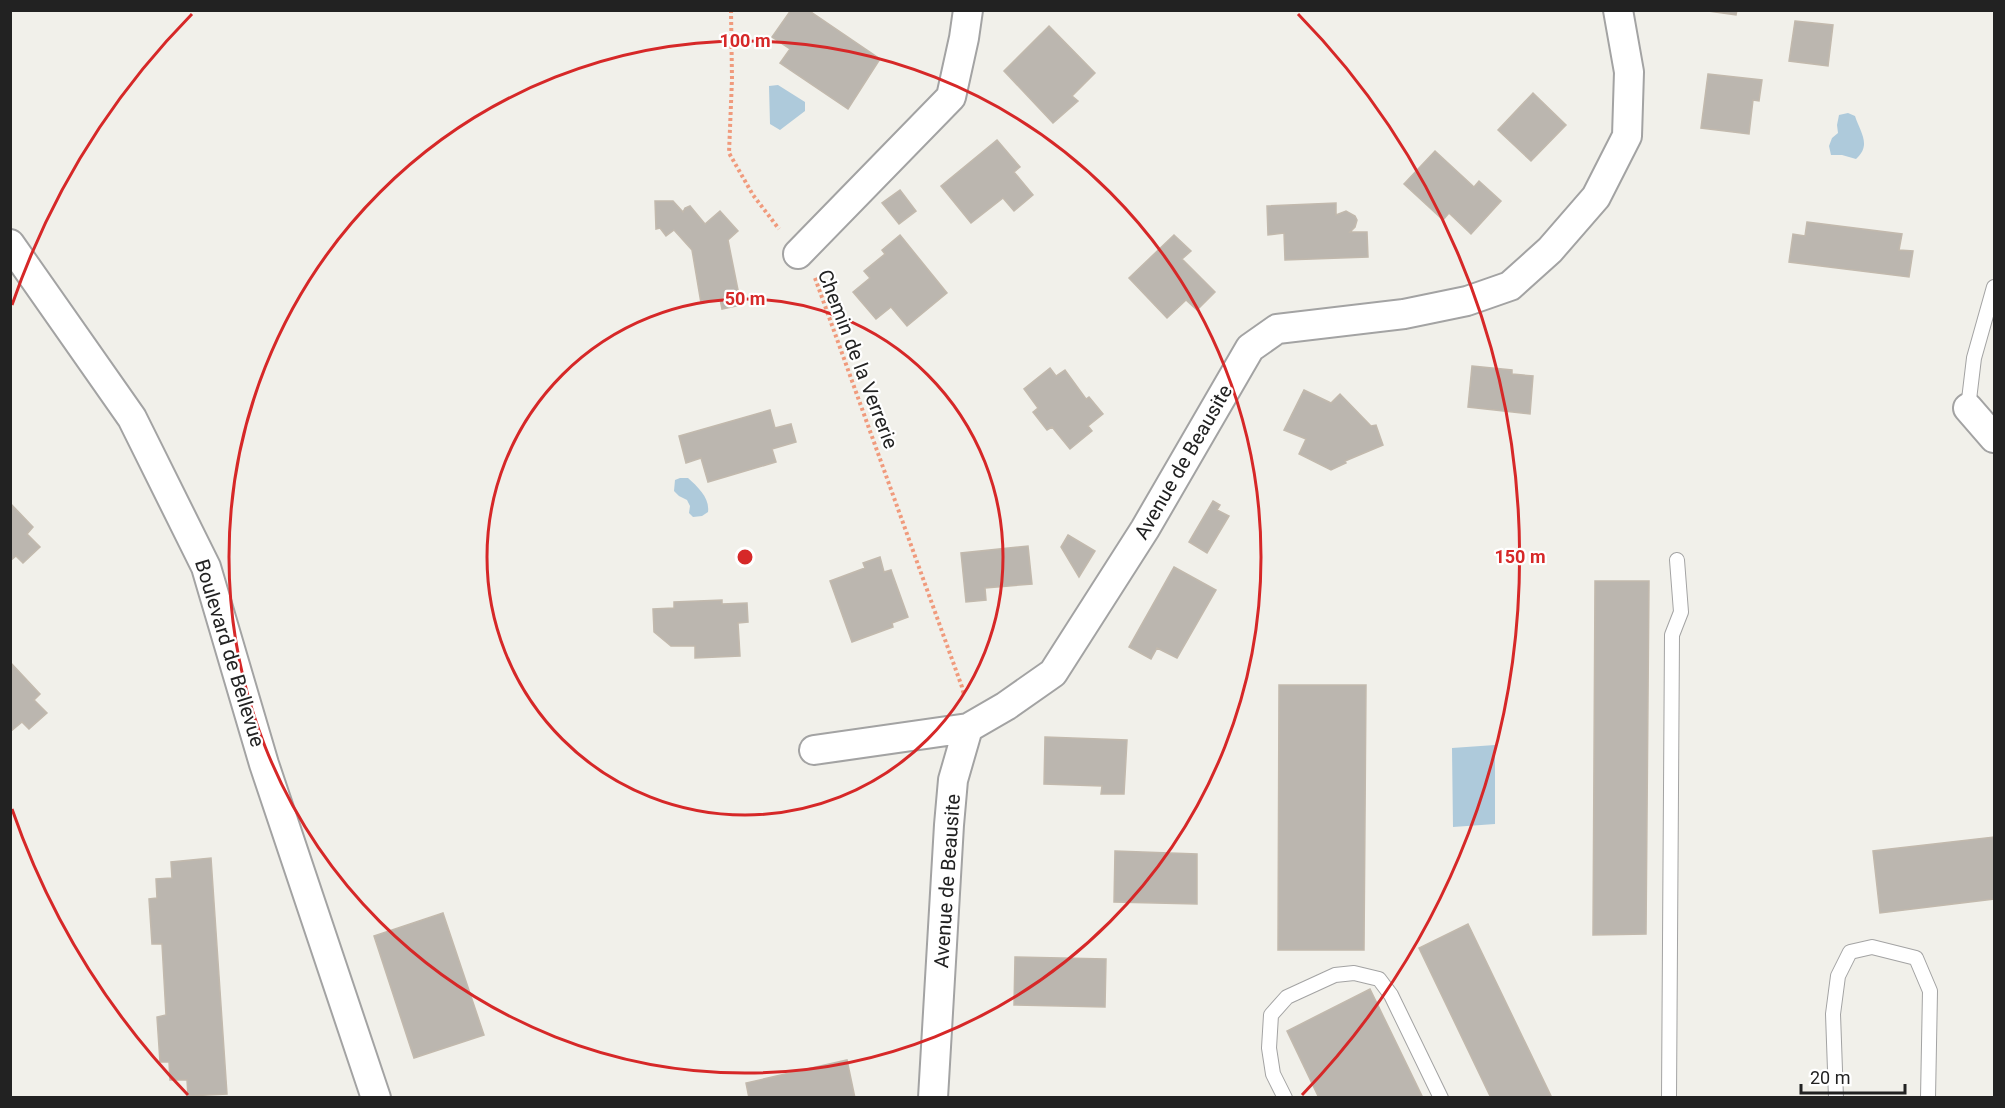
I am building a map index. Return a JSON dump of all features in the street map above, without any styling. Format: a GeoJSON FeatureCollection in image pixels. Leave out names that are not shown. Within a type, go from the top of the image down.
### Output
{"type":"FeatureCollection","features":[{"type":"Feature","properties":{"kind":"street"},"geometry":{"type":"LineString","coordinates":[[798,254],[951,97],[968,10]]}},
{"type":"Feature","properties":{"kind":"street","name":"Avenue de Beausite"},"geometry":{"type":"LineString","coordinates":[[933,1098],[953,780],[969,728],[1006,706],[1053,673],[1145,529],[1250,348],[1277,329],[1404,314],[1467,302],[1510,286],[1550,249],[1596,197],[1627,136],[1629,72],[1618,10]]}},
{"type":"Feature","properties":{"kind":"street","name":"Boulevard de Bellevue"},"geometry":{"type":"LineString","coordinates":[[10,244],[132,418],[206,567],[264,764],[376,1098]]}},
{"type":"Feature","properties":{"kind":"street"},"geometry":{"type":"LineString","coordinates":[[1968,408],[1995,438]]}},
{"type":"Feature","properties":{"kind":"street"},"geometry":{"type":"LineString","coordinates":[[814,750],[969,728]]}},
{"type":"Feature","properties":{"kind":"lane"},"geometry":{"type":"LineString","coordinates":[[1968,408],[1974,358],[1995,287]]}},
{"type":"Feature","properties":{"kind":"lane"},"geometry":{"type":"LineString","coordinates":[[1669,1098],[1672,635],[1681,612],[1677,560]]}},
{"type":"Feature","properties":{"kind":"lane"},"geometry":{"type":"LineString","coordinates":[[1836,1098],[1833,1014],[1838,976],[1850,952],[1872,947],[1916,958],[1930,991],[1928,1098]]}},
{"type":"Feature","properties":{"kind":"lane"},"geometry":{"type":"LineString","coordinates":[[1285,1098],[1273,1074],[1269,1048],[1271,1015],[1287,997],[1335,975],[1354,973],[1379,978],[1391,995],[1441,1098]]}},
{"type":"Feature","properties":{"kind":"path","name":"Chemin de la Verrerie"},"geometry":{"type":"LineString","coordinates":[[731,10],[732,79],[729,153],[753,195],[814,278],[962,687],[969,728]]}},
{"type":"Feature","properties":{"kind":"water"},"geometry":{"type":"Polygon","coordinates":[[[778,85],[805,102],[805,111],[780,130],[770,124],[769,86],[778,85]]]}},
{"type":"Feature","properties":{"kind":"water"},"geometry":{"type":"Polygon","coordinates":[[[1848,113],[1855,116],[1864,143],[1861,154],[1856,159],[1831,155],[1829,146],[1832,138],[1838,133],[1839,115],[1848,113]]]}},
{"type":"Feature","properties":{"kind":"water"},"geometry":{"type":"Polygon","coordinates":[[[688,478],[699,489],[707,502],[708,512],[702,516],[693,517],[689,513],[690,506],[687,500],[674,491],[675,480],[688,478]]]}},
{"type":"Feature","properties":{"kind":"water"},"geometry":{"type":"Polygon","coordinates":[[[1495,745],[1495,824],[1453,827],[1452,748],[1495,745]]]}},
{"type":"Feature","properties":{"kind":"building"},"geometry":{"type":"Polygon","coordinates":[[[791,10],[808,10],[880,59],[848,109],[780,63],[790,49],[772,37],[791,10]]]}},
{"type":"Feature","properties":{"kind":"building"},"geometry":{"type":"Polygon","coordinates":[[[1701,10],[1737,10],[1736,15],[1701,10]]]}},
{"type":"Feature","properties":{"kind":"building"},"geometry":{"type":"Polygon","coordinates":[[[1795,21],[1833,25],[1828,66],[1789,61],[1795,21]]]}},
{"type":"Feature","properties":{"kind":"building"},"geometry":{"type":"Polygon","coordinates":[[[1049,26],[1095,73],[1072,96],[1078,101],[1053,123],[1004,71],[1049,26]]]}},
{"type":"Feature","properties":{"kind":"building"},"geometry":{"type":"Polygon","coordinates":[[[1708,74],[1762,80],[1759,101],[1753,100],[1749,134],[1701,128],[1708,74]]]}},
{"type":"Feature","properties":{"kind":"building"},"geometry":{"type":"Polygon","coordinates":[[[1533,93],[1566,125],[1531,161],[1498,130],[1533,93]]]}},
{"type":"Feature","properties":{"kind":"building"},"geometry":{"type":"Polygon","coordinates":[[[997,140],[1020,167],[1014,172],[1033,195],[1014,211],[1003,198],[971,223],[941,186],[997,140]]]}},
{"type":"Feature","properties":{"kind":"building"},"geometry":{"type":"Polygon","coordinates":[[[1435,151],[1474,187],[1479,181],[1501,201],[1471,234],[1449,213],[1443,220],[1404,184],[1435,151]]]}},
{"type":"Feature","properties":{"kind":"building"},"geometry":{"type":"Polygon","coordinates":[[[900,190],[916,211],[899,224],[882,203],[900,190]]]}},
{"type":"Feature","properties":{"kind":"building"},"geometry":{"type":"Polygon","coordinates":[[[655,201],[673,201],[683,212],[690,206],[705,224],[720,211],[738,231],[728,240],[741,305],[722,309],[720,299],[701,303],[692,250],[674,230],[666,236],[660,228],[656,229],[655,201]]]}},
{"type":"Feature","properties":{"kind":"building"},"geometry":{"type":"Polygon","coordinates":[[[1336,203],[1336,215],[1346,211],[1355,216],[1357,220],[1350,232],[1367,232],[1368,257],[1285,260],[1284,233],[1268,235],[1267,206],[1336,203]]]}},
{"type":"Feature","properties":{"kind":"building"},"geometry":{"type":"Polygon","coordinates":[[[1807,222],[1902,234],[1899,250],[1913,251],[1909,277],[1789,262],[1793,234],[1805,236],[1807,222]]]}},
{"type":"Feature","properties":{"kind":"building"},"geometry":{"type":"Polygon","coordinates":[[[900,235],[947,293],[907,326],[891,307],[876,319],[853,292],[870,278],[864,271],[885,254],[882,250],[900,235]]]}},
{"type":"Feature","properties":{"kind":"building"},"geometry":{"type":"Polygon","coordinates":[[[1174,235],[1191,251],[1182,259],[1215,292],[1197,310],[1186,300],[1167,318],[1129,278],[1174,235]]]}},
{"type":"Feature","properties":{"kind":"building"},"geometry":{"type":"Polygon","coordinates":[[[1472,366],[1512,370],[1512,374],[1533,376],[1530,414],[1468,407],[1472,366]]]}},
{"type":"Feature","properties":{"kind":"building"},"geometry":{"type":"Polygon","coordinates":[[[1050,368],[1056,376],[1065,370],[1086,399],[1089,397],[1103,414],[1088,426],[1092,431],[1070,449],[1052,427],[1047,430],[1033,412],[1038,408],[1024,389],[1050,368]]]}},
{"type":"Feature","properties":{"kind":"building"},"geometry":{"type":"Polygon","coordinates":[[[1304,390],[1331,403],[1340,394],[1371,426],[1376,425],[1383,445],[1345,461],[1346,463],[1331,470],[1299,454],[1306,439],[1284,430],[1304,390]]]}},
{"type":"Feature","properties":{"kind":"building"},"geometry":{"type":"Polygon","coordinates":[[[770,410],[775,428],[791,424],[796,442],[772,449],[776,462],[708,482],[701,458],[686,463],[679,436],[770,410]]]}},
{"type":"Feature","properties":{"kind":"building"},"geometry":{"type":"Polygon","coordinates":[[[1213,501],[1220,505],[1217,510],[1229,516],[1207,553],[1189,542],[1213,501]]]}},
{"type":"Feature","properties":{"kind":"building"},"geometry":{"type":"Polygon","coordinates":[[[10,503],[33,527],[27,534],[40,547],[23,563],[16,556],[10,561],[10,503]]]}},
{"type":"Feature","properties":{"kind":"building"},"geometry":{"type":"Polygon","coordinates":[[[1068,535],[1095,551],[1079,577],[1061,547],[1068,535]]]}},
{"type":"Feature","properties":{"kind":"building"},"geometry":{"type":"Polygon","coordinates":[[[1028,546],[1032,584],[985,588],[986,600],[966,602],[961,553],[1028,546]]]}},
{"type":"Feature","properties":{"kind":"building"},"geometry":{"type":"Polygon","coordinates":[[[880,557],[884,572],[891,570],[908,617],[892,623],[893,627],[852,642],[830,581],[865,568],[863,563],[880,557]]]}},
{"type":"Feature","properties":{"kind":"building"},"geometry":{"type":"Polygon","coordinates":[[[1174,567],[1216,590],[1177,658],[1157,648],[1151,659],[1129,647],[1174,567]]]}},
{"type":"Feature","properties":{"kind":"building"},"geometry":{"type":"Polygon","coordinates":[[[1595,581],[1649,581],[1646,934],[1593,935],[1595,581]]]}},
{"type":"Feature","properties":{"kind":"building"},"geometry":{"type":"Polygon","coordinates":[[[722,600],[722,604],[747,603],[748,622],[738,623],[740,656],[695,658],[695,646],[671,646],[654,632],[653,609],[674,608],[674,602],[722,600]]]}},
{"type":"Feature","properties":{"kind":"building"},"geometry":{"type":"Polygon","coordinates":[[[10,662],[40,694],[34,700],[47,713],[29,729],[22,722],[10,732],[10,662]]]}},
{"type":"Feature","properties":{"kind":"building"},"geometry":{"type":"Polygon","coordinates":[[[1279,685],[1366,685],[1364,950],[1278,950],[1279,685]]]}},
{"type":"Feature","properties":{"kind":"building"},"geometry":{"type":"Polygon","coordinates":[[[1045,737],[1127,740],[1124,794],[1101,794],[1102,786],[1044,784],[1045,737]]]}},
{"type":"Feature","properties":{"kind":"building"},"geometry":{"type":"Polygon","coordinates":[[[1994,837],[1994,899],[1880,913],[1873,851],[1994,837]]]}},
{"type":"Feature","properties":{"kind":"building"},"geometry":{"type":"Polygon","coordinates":[[[1115,851],[1197,854],[1197,904],[1114,902],[1115,851]]]}},
{"type":"Feature","properties":{"kind":"building"},"geometry":{"type":"Polygon","coordinates":[[[211,858],[227,1094],[188,1096],[187,1080],[170,1080],[169,1062],[160,1062],[157,1017],[166,1015],[162,944],[152,944],[149,899],[157,898],[156,879],[172,878],[171,862],[211,858]]]}},
{"type":"Feature","properties":{"kind":"building"},"geometry":{"type":"Polygon","coordinates":[[[443,913],[484,1035],[414,1058],[374,936],[443,913]]]}},
{"type":"Feature","properties":{"kind":"building"},"geometry":{"type":"Polygon","coordinates":[[[1468,924],[1552,1098],[1491,1098],[1419,948],[1468,924]]]}},
{"type":"Feature","properties":{"kind":"building"},"geometry":{"type":"Polygon","coordinates":[[[1015,957],[1106,959],[1105,1007],[1014,1005],[1015,957]]]}},
{"type":"Feature","properties":{"kind":"building"},"geometry":{"type":"Polygon","coordinates":[[[1370,989],[1423,1098],[1319,1098],[1287,1031],[1370,989]]]}},
{"type":"Feature","properties":{"kind":"building"},"geometry":{"type":"Polygon","coordinates":[[[847,1060],[855,1098],[749,1098],[746,1083],[847,1060]]]}}]}
